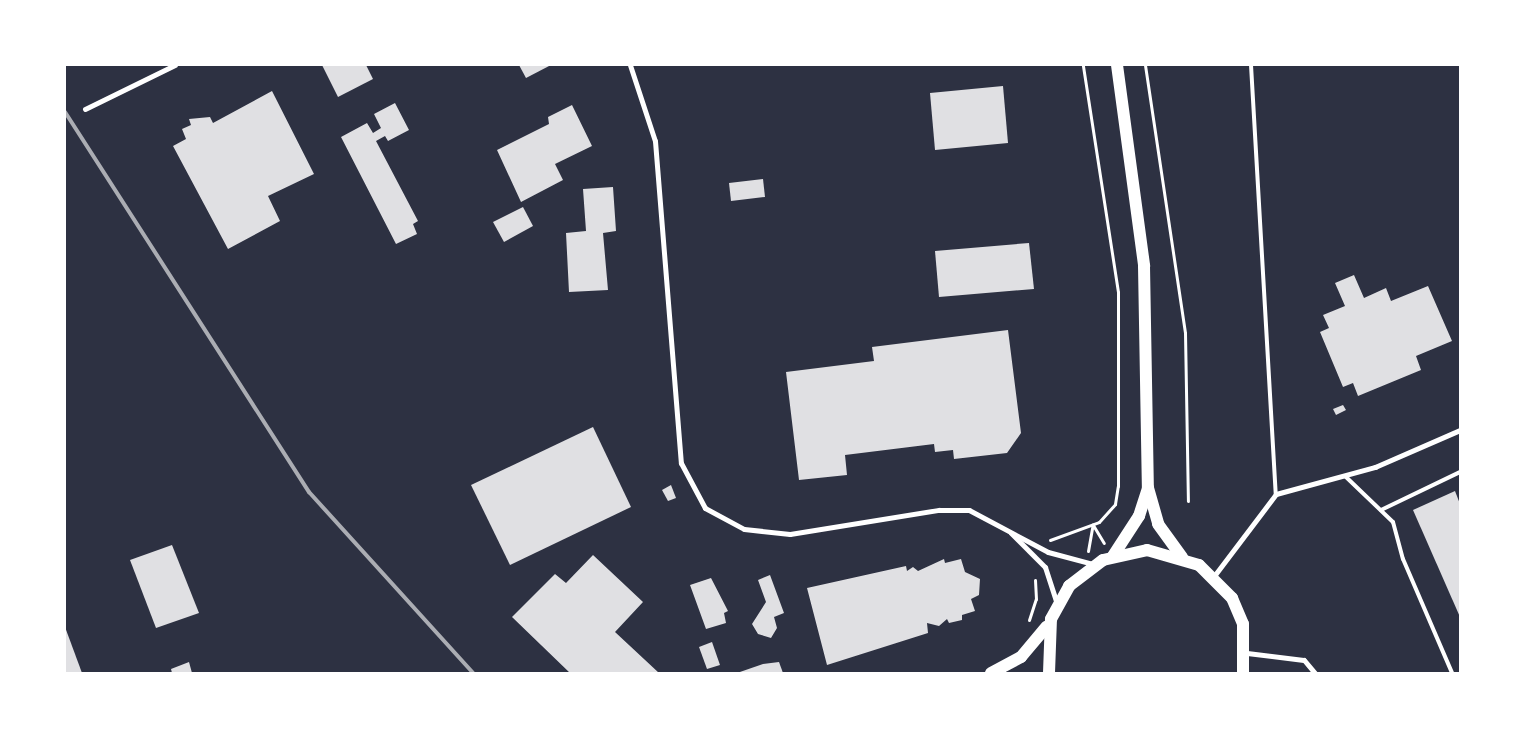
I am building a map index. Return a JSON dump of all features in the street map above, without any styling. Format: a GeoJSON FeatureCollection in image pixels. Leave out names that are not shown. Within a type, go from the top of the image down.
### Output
{"type":"FeatureCollection","features":[{"type":"Feature","properties":{"kind":"main road"},"geometry":{"type":"LineString","coordinates":[[1117,65],[1144,266],[1148,488],[1158,524],[1182,557]]}},
{"type":"Feature","properties":{"kind":"main road"},"geometry":{"type":"LineString","coordinates":[[1112,556],[1139,516],[1148,488]]}},
{"type":"Feature","properties":{"kind":"main road"},"geometry":{"type":"LineString","coordinates":[[991,673],[1021,656],[1051,620],[1057,605],[1069,586],[1090,564],[1112,556],[1147,550],[1182,557],[1214,576],[1232,598],[1243,624],[1247,653],[1243,673]]}},
{"type":"Feature","properties":{"kind":"main road"},"geometry":{"type":"LineString","coordinates":[[1049,673],[1051,620]]}},
{"type":"Feature","properties":{"kind":"street"},"geometry":{"type":"LineString","coordinates":[[85,109],[175,65]]}},
{"type":"Feature","properties":{"kind":"street"},"geometry":{"type":"LineString","coordinates":[[630,65],[655,141],[681,463],[705,508],[744,529],[790,534],[956,510],[982,514],[1048,552],[1090,564]]}},
{"type":"Feature","properties":{"kind":"street"},"geometry":{"type":"LineString","coordinates":[[1214,576],[1276,494],[1346,477],[1460,430]]}},
{"type":"Feature","properties":{"kind":"street"},"geometry":{"type":"LineString","coordinates":[[1003,526],[1045,567],[1057,605]]}},
{"type":"Feature","properties":{"kind":"street"},"geometry":{"type":"LineString","coordinates":[[1247,653],[1304,660],[1315,673]]}},
{"type":"Feature","properties":{"kind":"lane"},"geometry":{"type":"LineString","coordinates":[[1251,65],[1276,494]]}},
{"type":"Feature","properties":{"kind":"lane"},"geometry":{"type":"LineString","coordinates":[[1381,510],[1460,472]]}},
{"type":"Feature","properties":{"kind":"lane"},"geometry":{"type":"LineString","coordinates":[[1346,477],[1393,522],[1403,559],[1452,673]]}},
{"type":"Feature","properties":{"kind":"path"},"geometry":{"type":"LineString","coordinates":[[1084,65],[1118,292],[1117,492],[1111,509],[1093,524],[1090,564]]}},
{"type":"Feature","properties":{"kind":"path"},"geometry":{"type":"LineString","coordinates":[[1145,65],[1185,333],[1188,501]]}},
{"type":"Feature","properties":{"kind":"building"},"geometry":{"type":"Polygon","coordinates":[[[322,65],[366,65],[373,79],[338,97],[322,65]]]}},
{"type":"Feature","properties":{"kind":"building"},"geometry":{"type":"Polygon","coordinates":[[[519,65],[551,65],[526,78],[519,65]]]}},
{"type":"Feature","properties":{"kind":"building"},"geometry":{"type":"Polygon","coordinates":[[[1003,86],[1008,143],[935,150],[930,93],[1003,86]]]}},
{"type":"Feature","properties":{"kind":"building"},"geometry":{"type":"Polygon","coordinates":[[[272,91],[314,174],[268,196],[280,221],[228,249],[173,146],[186,139],[182,129],[191,125],[189,119],[210,117],[213,123],[272,91]]]}},
{"type":"Feature","properties":{"kind":"building"},"geometry":{"type":"Polygon","coordinates":[[[395,103],[409,130],[388,141],[385,136],[376,141],[418,221],[413,224],[417,234],[396,244],[341,137],[367,123],[373,133],[381,128],[374,114],[395,103]]]}},
{"type":"Feature","properties":{"kind":"building"},"geometry":{"type":"Polygon","coordinates":[[[572,105],[592,146],[555,164],[563,180],[521,202],[497,150],[549,124],[548,117],[572,105]]]}},
{"type":"Feature","properties":{"kind":"building"},"geometry":{"type":"Polygon","coordinates":[[[763,179],[765,197],[731,201],[729,183],[763,179]]]}},
{"type":"Feature","properties":{"kind":"building"},"geometry":{"type":"Polygon","coordinates":[[[613,187],[616,231],[603,233],[608,290],[569,292],[566,233],[586,231],[583,189],[613,187]]]}},
{"type":"Feature","properties":{"kind":"building"},"geometry":{"type":"Polygon","coordinates":[[[523,207],[533,226],[504,242],[493,222],[523,207]]]}},
{"type":"Feature","properties":{"kind":"building"},"geometry":{"type":"Polygon","coordinates":[[[1029,243],[1034,289],[939,297],[935,251],[1029,243]]]}},
{"type":"Feature","properties":{"kind":"building"},"geometry":{"type":"Polygon","coordinates":[[[1354,275],[1364,298],[1386,288],[1391,301],[1428,286],[1452,341],[1416,356],[1421,370],[1358,396],[1353,383],[1343,387],[1320,332],[1329,328],[1323,315],[1345,306],[1335,283],[1354,275]]]}},
{"type":"Feature","properties":{"kind":"building"},"geometry":{"type":"Polygon","coordinates":[[[1008,330],[1021,433],[1007,453],[954,459],[953,450],[935,452],[934,444],[845,455],[847,475],[799,480],[786,372],[874,361],[872,347],[1008,330]]]}},
{"type":"Feature","properties":{"kind":"building"},"geometry":{"type":"Polygon","coordinates":[[[1343,405],[1346,410],[1336,415],[1333,409],[1343,405]]]}},
{"type":"Feature","properties":{"kind":"building"},"geometry":{"type":"Polygon","coordinates":[[[593,427],[631,507],[510,565],[471,485],[593,427]]]}},
{"type":"Feature","properties":{"kind":"building"},"geometry":{"type":"Polygon","coordinates":[[[671,485],[676,498],[668,501],[662,490],[671,485]]]}},
{"type":"Feature","properties":{"kind":"building"},"geometry":{"type":"Polygon","coordinates":[[[1455,491],[1460,504],[1460,617],[1413,510],[1455,491]]]}},
{"type":"Feature","properties":{"kind":"building"},"geometry":{"type":"Polygon","coordinates":[[[172,545],[199,613],[156,628],[130,560],[172,545]]]}},
{"type":"Feature","properties":{"kind":"building"},"geometry":{"type":"Polygon","coordinates":[[[593,555],[643,602],[615,632],[659,673],[570,673],[512,617],[555,574],[566,583],[593,555]]]}},
{"type":"Feature","properties":{"kind":"building"},"geometry":{"type":"Polygon","coordinates":[[[944,559],[945,563],[961,559],[965,572],[980,579],[979,595],[971,599],[975,611],[962,615],[962,620],[949,623],[947,619],[939,626],[927,623],[928,633],[827,665],[807,588],[906,566],[907,571],[913,567],[918,571],[944,559]]]}},
{"type":"Feature","properties":{"kind":"building"},"geometry":{"type":"Polygon","coordinates":[[[770,575],[784,613],[774,617],[777,628],[771,638],[758,634],[752,624],[766,602],[758,580],[770,575]]]}},
{"type":"Feature","properties":{"kind":"building"},"geometry":{"type":"Polygon","coordinates":[[[711,578],[728,611],[724,613],[726,623],[706,629],[690,585],[711,578]]]}},
{"type":"Feature","properties":{"kind":"building"},"geometry":{"type":"Polygon","coordinates":[[[65,627],[82,673],[65,673],[65,627]]]}},
{"type":"Feature","properties":{"kind":"building"},"geometry":{"type":"Polygon","coordinates":[[[712,642],[720,665],[707,669],[699,647],[712,642]]]}},
{"type":"Feature","properties":{"kind":"building"},"geometry":{"type":"Polygon","coordinates":[[[189,662],[192,673],[172,673],[171,669],[189,662]]]}},
{"type":"Feature","properties":{"kind":"building"},"geometry":{"type":"Polygon","coordinates":[[[779,662],[783,673],[737,673],[763,664],[779,662]]]}},
{"type":"Feature","properties":{"kind":"railway"},"geometry":{"type":"LineString","coordinates":[[65,112],[309,492],[473,673]]}}]}
